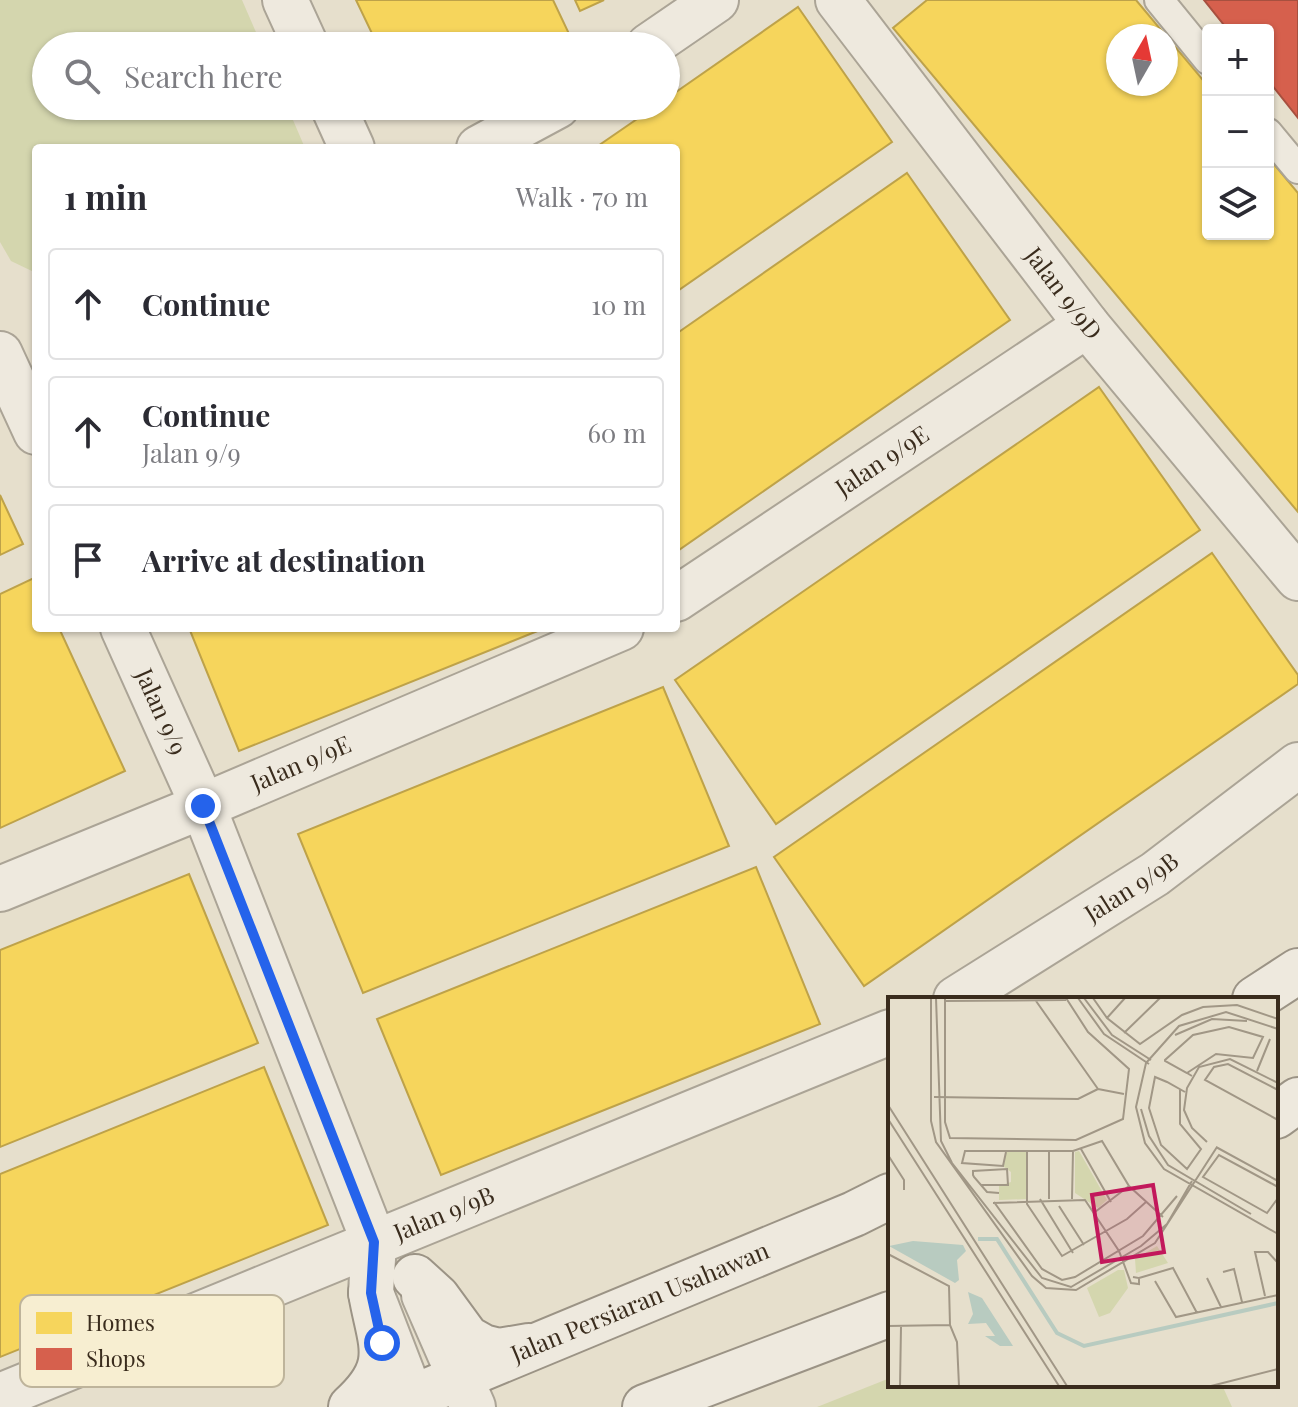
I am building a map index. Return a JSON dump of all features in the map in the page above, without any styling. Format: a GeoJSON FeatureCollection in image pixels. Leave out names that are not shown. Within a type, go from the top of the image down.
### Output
{"type":"FeatureCollection","features":[{"type":"Feature","properties":{"kind":"street"},"geometry":{"type":"LineString","coordinates":[[285,0],[300,32]]}},
{"type":"Feature","properties":{"kind":"street"},"geometry":{"type":"LineString","coordinates":[[669,32],[716,0]]}},
{"type":"Feature","properties":{"kind":"street","name":"Jalan 9/9D"},"geometry":{"type":"LineString","coordinates":[[849,4],[1087,325],[1298,578]]}},
{"type":"Feature","properties":{"kind":"street"},"geometry":{"type":"LineString","coordinates":[[339,120],[350,144]]}},
{"type":"Feature","properties":{"kind":"street"},"geometry":{"type":"LineString","coordinates":[[486,144],[531,120]]}},
{"type":"Feature","properties":{"kind":"street","name":"Jalan 9/9E"},"geometry":{"type":"LineString","coordinates":[[680,596],[1087,325]]}},
{"type":"Feature","properties":{"kind":"street"},"geometry":{"type":"LineString","coordinates":[[15,361],[32,418]]}},
{"type":"Feature","properties":{"kind":"street","name":"Jalan 9/9"},"geometry":{"type":"LineString","coordinates":[[125,632],[203,806],[374,1242],[371,1293],[405,1404]]}},
{"type":"Feature","properties":{"kind":"street","name":"Jalan 9/9E"},"geometry":{"type":"LineString","coordinates":[[0,889],[612,632]]}},
{"type":"Feature","properties":{"kind":"street","name":"Jalan 9/9B"},"geometry":{"type":"LineString","coordinates":[[959,997],[1155,874],[1298,765]]}},
{"type":"Feature","properties":{"kind":"street"},"geometry":{"type":"LineString","coordinates":[[1258,997],[1298,971]]}},
{"type":"Feature","properties":{"kind":"street","name":"Jalan 9/9B"},"geometry":{"type":"LineString","coordinates":[[244,1295],[888,1033]]}},
{"type":"Feature","properties":{"kind":"street"},"geometry":{"type":"LineString","coordinates":[[1278,1115],[1298,1100]]}},
{"type":"Feature","properties":{"kind":"street","name":"Jalan Persiaran Usahawan"},"geometry":{"type":"LineString","coordinates":[[405,1404],[467,1392],[543,1343],[854,1214],[888,1197]]}},
{"type":"Feature","properties":{"kind":"street","name":"Jalan 9/9"},"geometry":{"type":"LineString","coordinates":[[374,1242],[415,1277],[467,1392]]}},
{"type":"Feature","properties":{"kind":"street"},"geometry":{"type":"LineString","coordinates":[[415,1277],[437,1297],[467,1338],[483,1347],[499,1351],[543,1343]]}},
{"type":"Feature","properties":{"kind":"street"},"geometry":{"type":"LineString","coordinates":[[351,1407],[369,1390],[384,1354],[371,1293]]}},
{"type":"Feature","properties":{"kind":"street"},"geometry":{"type":"LineString","coordinates":[[656,1405],[888,1315]]}},
{"type":"Feature","properties":{"kind":"street","name":"Jalan 9/9B"},"geometry":{"type":"LineString","coordinates":[[0,1396],[22,1387]]}},
{"type":"Feature","properties":{"kind":"lane"},"geometry":{"type":"LineString","coordinates":[[1159,0],[1202,53]]}},
{"type":"Feature","properties":{"kind":"lane"},"geometry":{"type":"LineString","coordinates":[[1274,140],[1298,169]]}},
{"type":"Feature","properties":{"kind":"green space"},"geometry":{"type":"Polygon","coordinates":[[[0,0],[242,0],[256,32],[32,32],[32,120],[293,120],[303,144],[32,144],[32,271],[11,261],[0,242],[0,0]]]}},
{"type":"Feature","properties":{"kind":"green space"},"geometry":{"type":"Polygon","coordinates":[[[888,1379],[888,1387],[1223,1387],[1232,1407],[817,1407],[888,1379]]]}},
{"type":"Feature","properties":{"kind":"building: Homes"},"geometry":{"type":"Polygon","coordinates":[[[356,0],[553,0],[568,32],[371,32],[356,0]]]}},
{"type":"Feature","properties":{"kind":"building: Homes"},"geometry":{"type":"Polygon","coordinates":[[[575,0],[604,0],[580,11],[575,0]]]}},
{"type":"Feature","properties":{"kind":"building: Homes"},"geometry":{"type":"Polygon","coordinates":[[[927,0],[1136,0],[1156,24],[1106,24],[1106,96],[1178,96],[1178,50],[1202,79],[1202,240],[1274,240],[1274,164],[1298,193],[1298,512],[893,28],[927,0]]]}},
{"type":"Feature","properties":{"kind":"building: Homes"},"geometry":{"type":"Polygon","coordinates":[[[798,7],[892,142],[680,289],[680,144],[601,144],[636,120],[680,120],[680,89],[798,7]]]}},
{"type":"Feature","properties":{"kind":"building: Homes"},"geometry":{"type":"Polygon","coordinates":[[[907,173],[1010,320],[680,549],[680,331],[907,173]]]}},
{"type":"Feature","properties":{"kind":"building: Homes"},"geometry":{"type":"Polygon","coordinates":[[[1099,387],[1200,530],[776,824],[675,680],[1099,387]]]}},
{"type":"Feature","properties":{"kind":"building: Homes"},"geometry":{"type":"Polygon","coordinates":[[[0,495],[23,544],[0,555],[0,495]]]}},
{"type":"Feature","properties":{"kind":"building: Homes"},"geometry":{"type":"Polygon","coordinates":[[[1212,553],[1298,675],[1298,684],[864,986],[774,857],[1212,553]]]}},
{"type":"Feature","properties":{"kind":"building: Homes"},"geometry":{"type":"Polygon","coordinates":[[[32,579],[32,632],[61,632],[125,771],[0,828],[0,594],[32,579]]]}},
{"type":"Feature","properties":{"kind":"building: Homes"},"geometry":{"type":"Polygon","coordinates":[[[191,632],[535,632],[239,751],[191,632]]]}},
{"type":"Feature","properties":{"kind":"building: Homes"},"geometry":{"type":"Polygon","coordinates":[[[663,687],[729,846],[363,993],[298,834],[663,687]]]}},
{"type":"Feature","properties":{"kind":"building: Homes"},"geometry":{"type":"Polygon","coordinates":[[[756,867],[820,1024],[441,1175],[377,1019],[756,867]]]}},
{"type":"Feature","properties":{"kind":"building: Homes"},"geometry":{"type":"Polygon","coordinates":[[[189,874],[258,1043],[0,1147],[0,950],[189,874]]]}},
{"type":"Feature","properties":{"kind":"building: Homes"},"geometry":{"type":"Polygon","coordinates":[[[264,1067],[328,1225],[154,1295],[20,1295],[20,1349],[0,1357],[0,1174],[264,1067]]]}},
{"type":"Feature","properties":{"kind":"building: Shops"},"geometry":{"type":"Polygon","coordinates":[[[1204,0],[1298,0],[1298,118],[1274,88],[1274,24],[1223,24],[1204,0]]]}},
{"type":"Feature","properties":{"kind":"route"},"geometry":{"type":"LineString","coordinates":[[203,806],[374,1242],[371,1293],[382,1343]]}}]}
